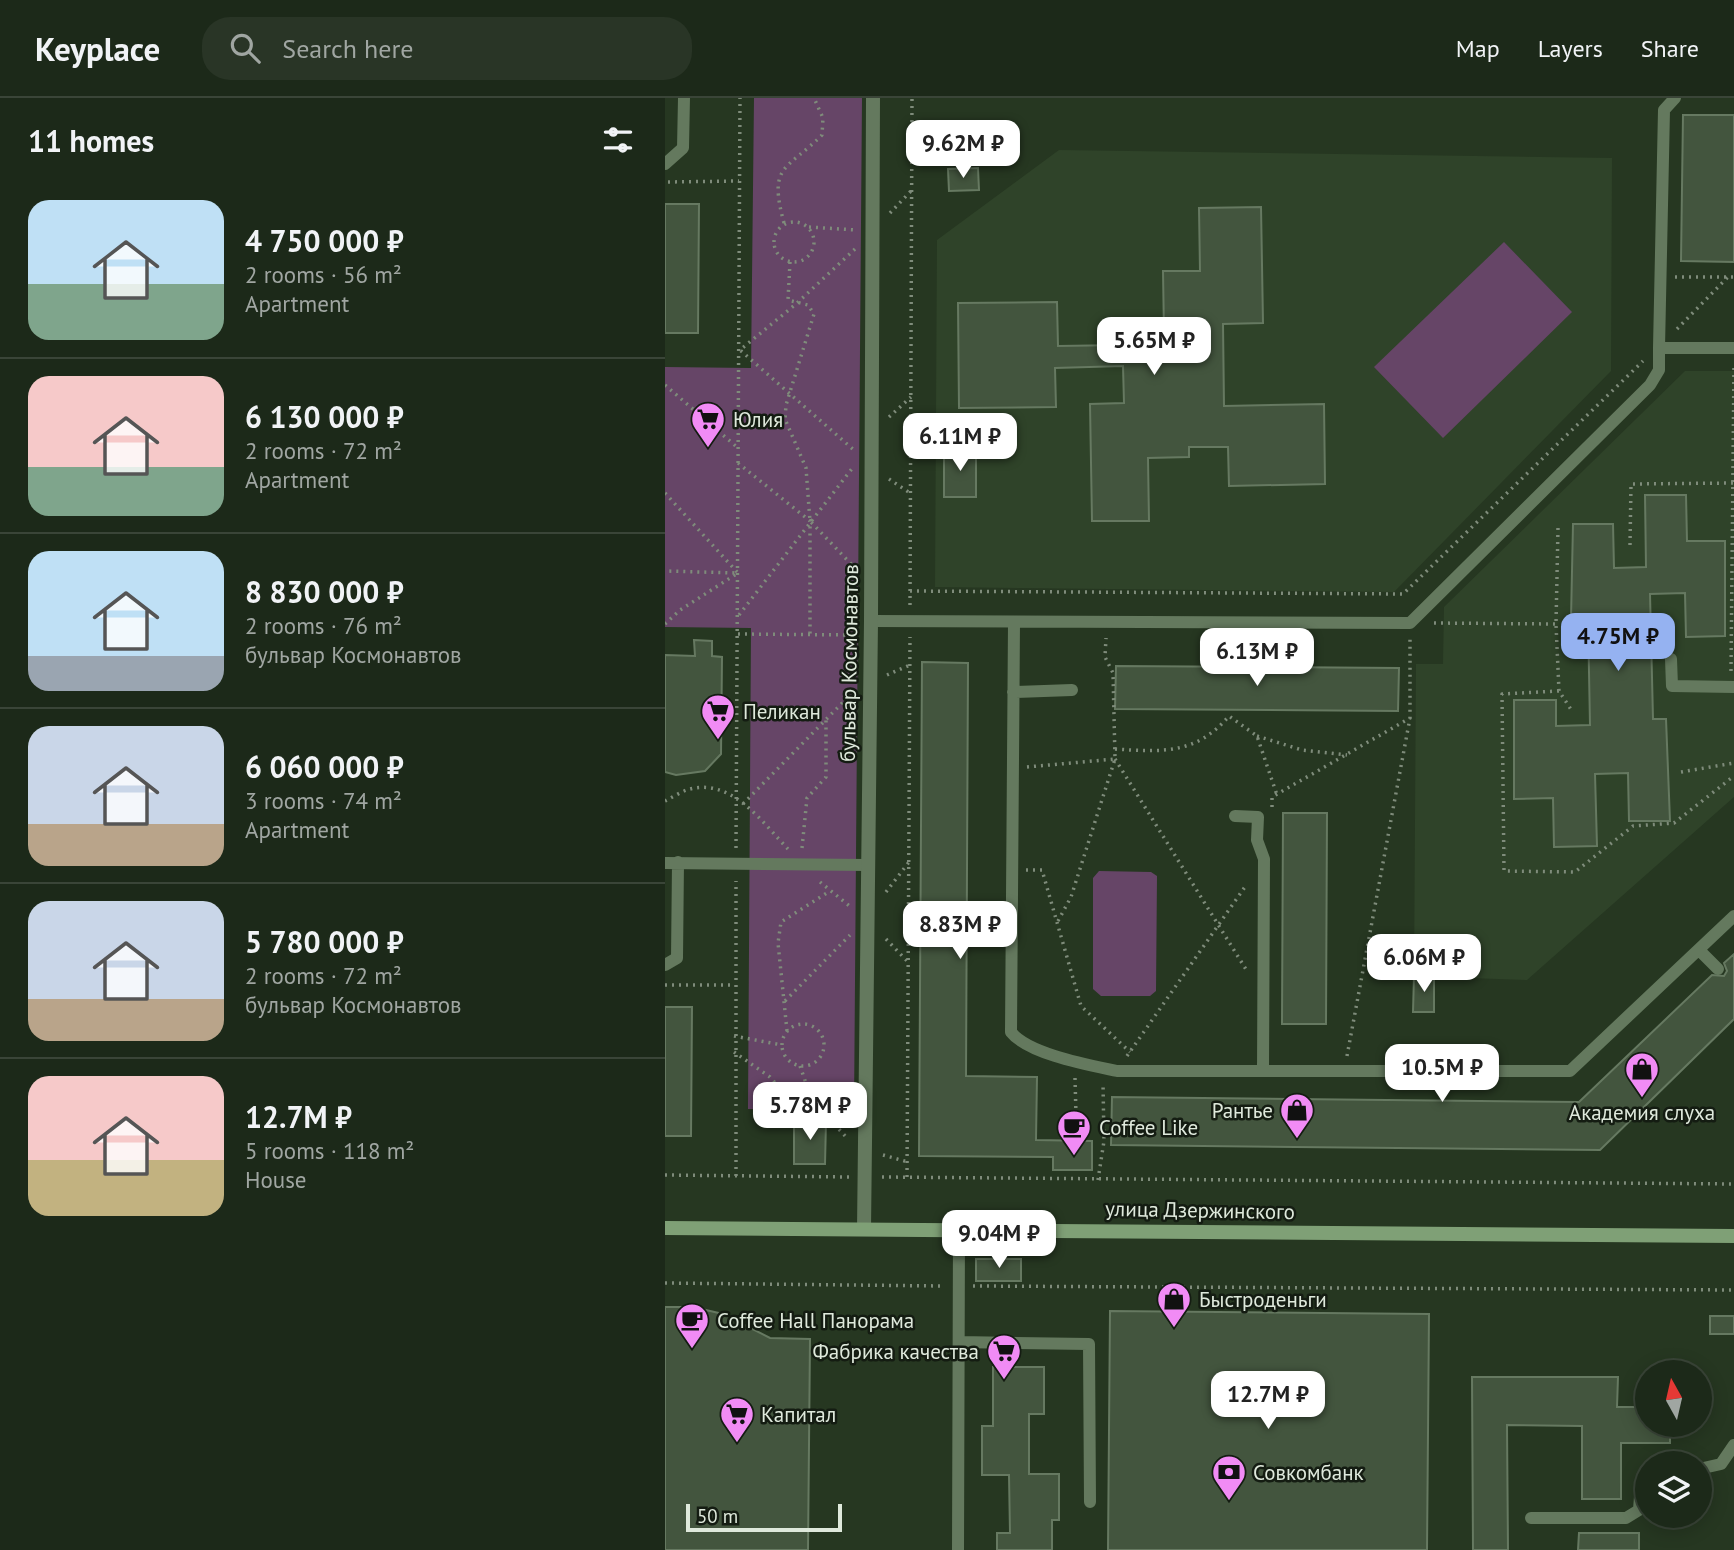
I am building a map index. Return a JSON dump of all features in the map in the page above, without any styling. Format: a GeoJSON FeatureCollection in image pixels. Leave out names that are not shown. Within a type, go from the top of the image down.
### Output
{"type":"FeatureCollection","features":[{"type":"Feature","properties":{"kind":"main road","name":"улица Дзержинского"},"geometry":{"type":"LineString","coordinates":[[665,1228],[1734,1236]]}},
{"type":"Feature","properties":{"kind":"street","name":"бульвар Космонавтов"},"geometry":{"type":"LineString","coordinates":[[864,1229],[871,628],[873,98]]}},
{"type":"Feature","properties":{"kind":"lane"},"geometry":{"type":"LineString","coordinates":[[665,164],[683,148],[684,98]]}},
{"type":"Feature","properties":{"kind":"lane"},"geometry":{"type":"LineString","coordinates":[[871,628],[1107,622],[1410,623],[1650,385],[1659,370],[1664,110],[1675,98]]}},
{"type":"Feature","properties":{"kind":"lane"},"geometry":{"type":"LineString","coordinates":[[1658,348],[1734,348]]}},
{"type":"Feature","properties":{"kind":"lane"},"geometry":{"type":"LineString","coordinates":[[1014,623],[1011,1032],[1017,1041],[1075,1062],[1117,1071],[1570,1071],[1734,916]]}},
{"type":"Feature","properties":{"kind":"lane"},"geometry":{"type":"LineString","coordinates":[[1671,659],[1671,686],[1733,687]]}},
{"type":"Feature","properties":{"kind":"lane"},"geometry":{"type":"LineString","coordinates":[[1013,692],[1072,691]]}},
{"type":"Feature","properties":{"kind":"lane"},"geometry":{"type":"LineString","coordinates":[[1235,816],[1258,817],[1257,840],[1264,859],[1263,1072]]}},
{"type":"Feature","properties":{"kind":"lane"},"geometry":{"type":"LineString","coordinates":[[665,965],[677,958],[671,862],[867,865]]}},
{"type":"Feature","properties":{"kind":"lane"},"geometry":{"type":"LineString","coordinates":[[1699,950],[1719,969]]}},
{"type":"Feature","properties":{"kind":"lane"},"geometry":{"type":"LineString","coordinates":[[958,1550],[959,1229]]}},
{"type":"Feature","properties":{"kind":"lane"},"geometry":{"type":"LineString","coordinates":[[959,1342],[1089,1344],[1090,1502]]}},
{"type":"Feature","properties":{"kind":"lane"},"geometry":{"type":"LineString","coordinates":[[1712,1466],[1721,1464],[1734,1445]]}},
{"type":"Feature","properties":{"kind":"lane"},"geometry":{"type":"LineString","coordinates":[[1531,1518],[1626,1518],[1635,1512]]}},
{"type":"Feature","properties":{"kind":"path"},"geometry":{"type":"LineString","coordinates":[[736,1176],[734,985],[739,616],[740,98]]}},
{"type":"Feature","properties":{"kind":"path"},"geometry":{"type":"LineString","coordinates":[[784,223],[776,194],[778,179],[785,166],[822,135],[823,118],[814,98]]}},
{"type":"Feature","properties":{"kind":"path"},"geometry":{"type":"LineString","coordinates":[[665,182],[739,181]]}},
{"type":"Feature","properties":{"kind":"path"},"geometry":{"type":"LineString","coordinates":[[809,226],[815,238],[813,251],[803,260],[790,262],[779,256],[773,244],[775,232],[784,223],[797,221],[809,226],[839,226],[872,233]]}},
{"type":"Feature","properties":{"kind":"path"},"geometry":{"type":"LineString","coordinates":[[740,350],[796,304],[872,233]]}},
{"type":"Feature","properties":{"kind":"path"},"geometry":{"type":"LineString","coordinates":[[790,262],[786,292],[788,300],[808,305],[814,314],[785,419],[806,468],[810,521],[810,635]]}},
{"type":"Feature","properties":{"kind":"path"},"geometry":{"type":"LineString","coordinates":[[1662,277],[1731,277]]}},
{"type":"Feature","properties":{"kind":"path"},"geometry":{"type":"LineString","coordinates":[[910,592],[1403,594],[1599,401],[1731,277]]}},
{"type":"Feature","properties":{"kind":"path"},"geometry":{"type":"LineString","coordinates":[[1733,687],[1734,348]]}},
{"type":"Feature","properties":{"kind":"path"},"geometry":{"type":"LineString","coordinates":[[739,616],[862,456],[740,350]]}},
{"type":"Feature","properties":{"kind":"path"},"geometry":{"type":"LineString","coordinates":[[665,385],[739,449]]}},
{"type":"Feature","properties":{"kind":"path"},"geometry":{"type":"LineString","coordinates":[[739,463],[810,521],[871,586]]}},
{"type":"Feature","properties":{"kind":"path"},"geometry":{"type":"LineString","coordinates":[[1630,545],[1631,484],[1733,483]]}},
{"type":"Feature","properties":{"kind":"path"},"geometry":{"type":"LineString","coordinates":[[665,493],[738,573]]}},
{"type":"Feature","properties":{"kind":"path"},"geometry":{"type":"LineString","coordinates":[[1558,528],[1556,624],[1559,691],[1572,710]]}},
{"type":"Feature","properties":{"kind":"path"},"geometry":{"type":"LineString","coordinates":[[665,571],[738,573]]}},
{"type":"Feature","properties":{"kind":"path"},"geometry":{"type":"LineString","coordinates":[[665,624],[680,610],[738,573]]}},
{"type":"Feature","properties":{"kind":"path"},"geometry":{"type":"LineString","coordinates":[[1344,1072],[1411,718],[1410,623],[1403,594]]}},
{"type":"Feature","properties":{"kind":"path"},"geometry":{"type":"LineString","coordinates":[[1058,921],[1071,897],[1115,759],[1112,673],[1105,657],[1107,622]]}},
{"type":"Feature","properties":{"kind":"path"},"geometry":{"type":"LineString","coordinates":[[1410,623],[1556,624]]}},
{"type":"Feature","properties":{"kind":"path"},"geometry":{"type":"LineString","coordinates":[[738,634],[810,635],[871,628],[910,635]]}},
{"type":"Feature","properties":{"kind":"path"},"geometry":{"type":"LineString","coordinates":[[743,804],[858,687],[910,665]]}},
{"type":"Feature","properties":{"kind":"path"},"geometry":{"type":"LineString","coordinates":[[1559,691],[1502,694],[1504,871],[1576,873],[1633,826],[1674,823],[1734,776]]}},
{"type":"Feature","properties":{"kind":"path"},"geometry":{"type":"LineString","coordinates":[[1115,749],[1158,751],[1199,743],[1229,716],[1257,736],[1302,750],[1348,755]]}},
{"type":"Feature","properties":{"kind":"path"},"geometry":{"type":"LineString","coordinates":[[1272,810],[1272,797],[1411,718]]}},
{"type":"Feature","properties":{"kind":"path"},"geometry":{"type":"LineString","coordinates":[[802,863],[807,798],[827,777],[827,719]]}},
{"type":"Feature","properties":{"kind":"path"},"geometry":{"type":"LineString","coordinates":[[1257,736],[1276,795]]}},
{"type":"Feature","properties":{"kind":"path"},"geometry":{"type":"LineString","coordinates":[[1013,767],[1068,766],[1115,759]]}},
{"type":"Feature","properties":{"kind":"path"},"geometry":{"type":"LineString","coordinates":[[1115,759],[1220,923],[1265,1002]]}},
{"type":"Feature","properties":{"kind":"path"},"geometry":{"type":"LineString","coordinates":[[1681,772],[1734,763]]}},
{"type":"Feature","properties":{"kind":"path"},"geometry":{"type":"LineString","coordinates":[[665,801],[691,789],[712,788],[737,797]]}},
{"type":"Feature","properties":{"kind":"path"},"geometry":{"type":"LineString","coordinates":[[1098,1180],[1104,1141],[1103,1082],[1110,1081],[1264,859]]}},
{"type":"Feature","properties":{"kind":"path"},"geometry":{"type":"LineString","coordinates":[[1013,870],[1042,870],[1081,1006],[1130,1052]]}},
{"type":"Feature","properties":{"kind":"path"},"geometry":{"type":"LineString","coordinates":[[787,1031],[800,1024],[814,1026],[824,1037],[824,1052],[814,1063],[800,1066],[787,1059],[782,1045],[787,1031],[778,943],[781,922],[830,891]]}},
{"type":"Feature","properties":{"kind":"path"},"geometry":{"type":"LineString","coordinates":[[665,985],[734,985]]}},
{"type":"Feature","properties":{"kind":"path"},"geometry":{"type":"LineString","coordinates":[[734,1036],[782,1045]]}},
{"type":"Feature","properties":{"kind":"path"},"geometry":{"type":"LineString","coordinates":[[734,1052],[770,1077],[788,1098],[821,1110],[848,1139],[865,1151],[908,1162]]}},
{"type":"Feature","properties":{"kind":"path"},"geometry":{"type":"LineString","coordinates":[[1075,1062],[1076,1115]]}},
{"type":"Feature","properties":{"kind":"path"},"geometry":{"type":"LineString","coordinates":[[800,1066],[807,1086],[809,1105]]}},
{"type":"Feature","properties":{"kind":"path"},"geometry":{"type":"LineString","coordinates":[[665,1175],[1734,1184]]}},
{"type":"Feature","properties":{"kind":"path"},"geometry":{"type":"LineString","coordinates":[[665,1283],[1734,1290]]}},
{"type":"Feature","properties":{"kind":"shaded area"},"geometry":{"type":"Polygon","coordinates":[[[754,98],[862,98],[854,1109],[748,1109],[751,628],[665,627],[665,367],[751,368],[754,98]]]}},
{"type":"Feature","properties":{"kind":"shaded area"},"geometry":{"type":"Polygon","coordinates":[[[1059,150],[1612,158],[1611,371],[1394,592],[935,587],[937,240],[1059,150]]]}},
{"type":"Feature","properties":{"kind":"shaded area"},"geometry":{"type":"Polygon","coordinates":[[[1504,242],[1572,312],[1443,438],[1374,367],[1504,242]]]}},
{"type":"Feature","properties":{"kind":"shaded area"},"geometry":{"type":"Polygon","coordinates":[[[1685,371],[1734,371],[1734,797],[1527,980],[1414,976],[1416,664],[1443,664],[1444,607],[1685,371]]]}},
{"type":"Feature","properties":{"kind":"shaded area"},"geometry":{"type":"Polygon","coordinates":[[[1099,871],[1151,872],[1157,876],[1156,991],[1150,996],[1101,996],[1093,989],[1093,878],[1099,871]]]}},
{"type":"Feature","properties":{"kind":"building"},"geometry":{"type":"Polygon","coordinates":[[[1683,115],[1734,115],[1734,262],[1681,261],[1683,115]]]}},
{"type":"Feature","properties":{"kind":"building"},"geometry":{"type":"Polygon","coordinates":[[[978,168],[979,190],[949,191],[948,169],[978,168]]]}},
{"type":"Feature","properties":{"kind":"building"},"geometry":{"type":"Polygon","coordinates":[[[665,204],[699,204],[698,333],[665,333],[665,204]]]}},
{"type":"Feature","properties":{"kind":"building"},"geometry":{"type":"Polygon","coordinates":[[[1261,207],[1263,323],[1223,324],[1224,406],[1324,404],[1325,484],[1229,486],[1228,447],[1189,447],[1189,457],[1148,458],[1149,521],[1092,521],[1090,404],[1124,403],[1123,366],[1055,368],[1056,407],[959,408],[958,303],[1057,302],[1058,346],[1123,345],[1123,334],[1164,333],[1163,271],[1200,271],[1199,208],[1261,207]]]}},
{"type":"Feature","properties":{"kind":"building"},"geometry":{"type":"Polygon","coordinates":[[[944,449],[976,450],[976,497],[944,497],[944,449]]]}},
{"type":"Feature","properties":{"kind":"building"},"geometry":{"type":"Polygon","coordinates":[[[1645,495],[1686,495],[1687,541],[1725,541],[1725,636],[1686,637],[1685,593],[1650,594],[1653,719],[1666,719],[1670,821],[1629,821],[1628,773],[1595,774],[1597,846],[1554,847],[1553,798],[1514,799],[1514,700],[1556,700],[1556,726],[1590,725],[1588,619],[1571,619],[1573,524],[1613,524],[1614,568],[1646,567],[1645,495]]]}},
{"type":"Feature","properties":{"kind":"building"},"geometry":{"type":"Polygon","coordinates":[[[694,640],[712,641],[712,656],[722,657],[721,754],[705,771],[676,775],[665,772],[665,655],[695,656],[694,640]]]}},
{"type":"Feature","properties":{"kind":"building"},"geometry":{"type":"Polygon","coordinates":[[[922,662],[968,663],[966,1076],[1037,1077],[1036,1140],[1092,1141],[1092,1170],[1053,1170],[1053,1157],[919,1156],[922,662]]]}},
{"type":"Feature","properties":{"kind":"building"},"geometry":{"type":"Polygon","coordinates":[[[1116,666],[1399,668],[1398,711],[1115,709],[1116,666]]]}},
{"type":"Feature","properties":{"kind":"building"},"geometry":{"type":"Polygon","coordinates":[[[1283,813],[1327,813],[1326,1024],[1282,1024],[1283,813]]]}},
{"type":"Feature","properties":{"kind":"building"},"geometry":{"type":"Polygon","coordinates":[[[1734,954],[1734,1019],[1600,1150],[1111,1145],[1112,1097],[1579,1102],[1712,975],[1724,976],[1727,971],[1724,963],[1734,954]]]}},
{"type":"Feature","properties":{"kind":"building"},"geometry":{"type":"Polygon","coordinates":[[[1414,976],[1434,977],[1434,1012],[1413,1012],[1414,976]]]}},
{"type":"Feature","properties":{"kind":"building"},"geometry":{"type":"Polygon","coordinates":[[[665,1007],[692,1007],[691,1136],[665,1136],[665,1007]]]}},
{"type":"Feature","properties":{"kind":"building"},"geometry":{"type":"Polygon","coordinates":[[[794,1121],[826,1121],[825,1164],[794,1164],[794,1121]]]}},
{"type":"Feature","properties":{"kind":"building"},"geometry":{"type":"Polygon","coordinates":[[[976,1259],[1021,1259],[1021,1281],[976,1281],[976,1259]]]}},
{"type":"Feature","properties":{"kind":"building","name":"Капитал"},"geometry":{"type":"Polygon","coordinates":[[[665,1307],[693,1307],[723,1314],[770,1338],[810,1339],[808,1550],[665,1550],[665,1307]]]}},
{"type":"Feature","properties":{"kind":"building"},"geometry":{"type":"Polygon","coordinates":[[[1110,1311],[1429,1314],[1427,1550],[1108,1550],[1110,1311]]]}},
{"type":"Feature","properties":{"kind":"building"},"geometry":{"type":"Polygon","coordinates":[[[1710,1316],[1734,1316],[1734,1334],[1710,1334],[1710,1316]]]}},
{"type":"Feature","properties":{"kind":"building"},"geometry":{"type":"Polygon","coordinates":[[[993,1367],[1044,1367],[1044,1414],[1029,1414],[1029,1474],[1059,1474],[1059,1520],[1052,1520],[1052,1550],[997,1550],[997,1533],[1010,1533],[1009,1475],[982,1475],[982,1426],[993,1426],[993,1367]]]}},
{"type":"Feature","properties":{"kind":"building"},"geometry":{"type":"Polygon","coordinates":[[[1472,1377],[1618,1377],[1617,1407],[1635,1407],[1635,1437],[1670,1437],[1670,1443],[1621,1443],[1621,1499],[1582,1499],[1582,1426],[1507,1425],[1508,1550],[1473,1550],[1472,1377]]]}},
{"type":"Feature","properties":{"kind":"building"},"geometry":{"type":"Polygon","coordinates":[[[1579,1533],[1639,1533],[1639,1550],[1578,1550],[1579,1533]]]}},
{"type":"Feature","properties":{"kind":"place","name":"Юлия"},"geometry":{"type":"Point","coordinates":[708,449]}},
{"type":"Feature","properties":{"kind":"place","name":"Пеликан"},"geometry":{"type":"Point","coordinates":[718,741]}},
{"type":"Feature","properties":{"kind":"place","name":"Академия слуха"},"geometry":{"type":"Point","coordinates":[1642,1099]}},
{"type":"Feature","properties":{"kind":"place","name":"Рантье"},"geometry":{"type":"Point","coordinates":[1297,1140]}},
{"type":"Feature","properties":{"kind":"place","name":"Coffee Like"},"geometry":{"type":"Point","coordinates":[1074,1157]}},
{"type":"Feature","properties":{"kind":"place","name":"Быстроденьги"},"geometry":{"type":"Point","coordinates":[1174,1329]}},
{"type":"Feature","properties":{"kind":"place","name":"Coffee Hall Панорама"},"geometry":{"type":"Point","coordinates":[692,1350]}},
{"type":"Feature","properties":{"kind":"place","name":"Фабрика качества"},"geometry":{"type":"Point","coordinates":[1004,1381]}},
{"type":"Feature","properties":{"kind":"place","name":"Капитал"},"geometry":{"type":"Point","coordinates":[737,1444]}},
{"type":"Feature","properties":{"kind":"place","name":"Совкомбанк"},"geometry":{"type":"Point","coordinates":[1229,1502]}}]}
